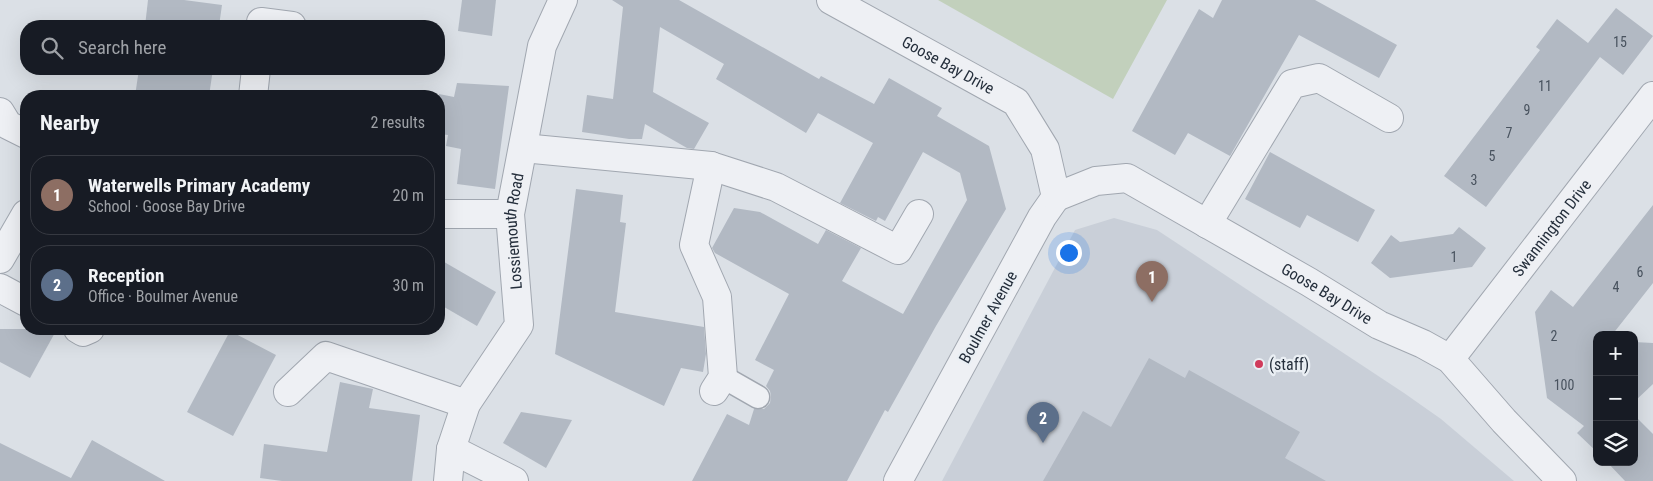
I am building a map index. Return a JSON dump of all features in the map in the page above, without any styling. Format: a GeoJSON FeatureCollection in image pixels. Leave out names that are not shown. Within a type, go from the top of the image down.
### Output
{"type":"FeatureCollection","features":[{"type":"Feature","properties":{"kind":"street","name":"Lossiemouth Road"},"geometry":{"type":"LineString","coordinates":[[448,481],[451,449],[466,404],[519,325],[510,214],[542,46],[563,0]]}},
{"type":"Feature","properties":{"kind":"street","name":"Goose Bay Drive"},"geometry":{"type":"LineString","coordinates":[[831,0],[1016,102],[1045,149],[1056,197],[1096,181],[1127,178],[1379,325],[1423,344],[1450,359],[1504,421],[1562,481]]}},
{"type":"Feature","properties":{"kind":"street"},"geometry":{"type":"LineString","coordinates":[[262,16],[274,20]]}},
{"type":"Feature","properties":{"kind":"street"},"geometry":{"type":"LineString","coordinates":[[254,90],[255,75]]}},
{"type":"Feature","properties":{"kind":"street"},"geometry":{"type":"LineString","coordinates":[[1207,224],[1292,84],[1318,78],[1389,118]]}},
{"type":"Feature","properties":{"kind":"street","name":"Swannington Drive"},"geometry":{"type":"LineString","coordinates":[[1450,359],[1653,96]]}},
{"type":"Feature","properties":{"kind":"street"},"geometry":{"type":"LineString","coordinates":[[0,112],[8,125],[20,131]]}},
{"type":"Feature","properties":{"kind":"street"},"geometry":{"type":"LineString","coordinates":[[523,148],[711,166],[776,187],[898,250],[919,214]]}},
{"type":"Feature","properties":{"kind":"street"},"geometry":{"type":"LineString","coordinates":[[711,166],[694,245],[717,297],[718,384]]}},
{"type":"Feature","properties":{"kind":"street","name":"Boulmer Avenue"},"geometry":{"type":"LineString","coordinates":[[898,481],[1042,217],[1056,197]]}},
{"type":"Feature","properties":{"kind":"street"},"geometry":{"type":"LineString","coordinates":[[445,214],[510,214]]}},
{"type":"Feature","properties":{"kind":"street"},"geometry":{"type":"LineString","coordinates":[[0,259],[20,224]]}},
{"type":"Feature","properties":{"kind":"street"},"geometry":{"type":"LineString","coordinates":[[0,288],[20,299]]}},
{"type":"Feature","properties":{"kind":"street"},"geometry":{"type":"LineString","coordinates":[[288,392],[326,356],[466,404]]}},
{"type":"Feature","properties":{"kind":"street"},"geometry":{"type":"LineString","coordinates":[[451,449],[514,481]]}},
{"type":"Feature","properties":{"kind":"lane"},"geometry":{"type":"LineString","coordinates":[[718,384],[758,397]]}},
{"type":"Feature","properties":{"kind":"shaded area"},"geometry":{"type":"Polygon","coordinates":[[[1114,218],[1157,230],[1441,419],[1514,481],[942,481],[1075,230],[1114,218]]]}},
{"type":"Feature","properties":{"kind":"green space"},"geometry":{"type":"Polygon","coordinates":[[[938,0],[1167,0],[1113,99],[938,0]]]}},
{"type":"Feature","properties":{"kind":"building"},"geometry":{"type":"Polygon","coordinates":[[[148,0],[184,0],[222,5],[220,20],[146,20],[148,0]]]}},
{"type":"Feature","properties":{"kind":"building"},"geometry":{"type":"Polygon","coordinates":[[[462,0],[496,0],[492,36],[458,31],[462,0]]]}},
{"type":"Feature","properties":{"kind":"building"},"geometry":{"type":"Polygon","coordinates":[[[612,0],[679,0],[819,79],[821,76],[874,104],[889,78],[942,108],[937,116],[989,146],[1006,209],[936,326],[888,412],[885,410],[847,481],[692,481],[727,414],[749,425],[754,409],[764,409],[770,403],[770,391],[766,386],[774,370],[755,360],[789,294],[715,253],[712,248],[734,208],[760,212],[818,244],[826,230],[861,248],[842,281],[903,314],[967,200],[960,173],[923,152],[885,221],[878,217],[876,221],[840,203],[873,143],[818,113],[806,133],[716,79],[724,64],[660,27],[653,92],[709,123],[694,149],[687,148],[645,124],[642,139],[629,139],[582,132],[587,95],[613,99],[623,7],[612,0]]]}},
{"type":"Feature","properties":{"kind":"building"},"geometry":{"type":"Polygon","coordinates":[[[1222,0],[1315,0],[1397,45],[1379,78],[1299,35],[1230,156],[1188,133],[1175,155],[1132,131],[1199,9],[1213,18],[1222,0]]]}},
{"type":"Feature","properties":{"kind":"building"},"geometry":{"type":"Polygon","coordinates":[[[1616,8],[1653,36],[1623,75],[1600,57],[1486,207],[1444,176],[1540,50],[1536,47],[1557,19],[1588,43],[1616,8]]]}},
{"type":"Feature","properties":{"kind":"building"},"geometry":{"type":"Polygon","coordinates":[[[138,75],[212,75],[210,90],[136,90],[138,75]]]}},
{"type":"Feature","properties":{"kind":"building"},"geometry":{"type":"Polygon","coordinates":[[[457,83],[509,86],[495,189],[457,184],[461,149],[446,146],[448,135],[445,135],[445,95],[454,97],[457,83]]]}},
{"type":"Feature","properties":{"kind":"building"},"geometry":{"type":"Polygon","coordinates":[[[1270,152],[1375,210],[1358,242],[1307,215],[1300,228],[1245,199],[1270,152]]]}},
{"type":"Feature","properties":{"kind":"building"},"geometry":{"type":"Polygon","coordinates":[[[576,189],[623,195],[620,222],[626,223],[615,312],[704,327],[706,354],[703,372],[681,368],[664,406],[555,354],[576,189]]]}},
{"type":"Feature","properties":{"kind":"building"},"geometry":{"type":"Polygon","coordinates":[[[1653,205],[1653,283],[1615,331],[1593,331],[1593,448],[1577,433],[1584,426],[1547,398],[1535,312],[1551,290],[1573,307],[1653,205]]]}},
{"type":"Feature","properties":{"kind":"building"},"geometry":{"type":"Polygon","coordinates":[[[1459,227],[1486,248],[1472,267],[1390,278],[1371,263],[1391,235],[1400,242],[1453,234],[1459,227]]]}},
{"type":"Feature","properties":{"kind":"building"},"geometry":{"type":"Polygon","coordinates":[[[445,262],[496,292],[477,326],[445,307],[445,262]]]}},
{"type":"Feature","properties":{"kind":"building"},"geometry":{"type":"Polygon","coordinates":[[[0,329],[20,329],[20,335],[54,335],[30,378],[0,362],[0,329]]]}},
{"type":"Feature","properties":{"kind":"building"},"geometry":{"type":"Polygon","coordinates":[[[228,335],[238,335],[276,355],[233,436],[187,412],[228,335]]]}},
{"type":"Feature","properties":{"kind":"building"},"geometry":{"type":"Polygon","coordinates":[[[1638,342],[1653,343],[1653,384],[1638,398],[1638,342]]]}},
{"type":"Feature","properties":{"kind":"building"},"geometry":{"type":"Polygon","coordinates":[[[1149,358],[1185,378],[1189,370],[1300,432],[1285,458],[1326,481],[1043,481],[1083,411],[1111,427],[1149,358]]]}},
{"type":"Feature","properties":{"kind":"building"},"geometry":{"type":"Polygon","coordinates":[[[340,382],[373,389],[369,408],[420,415],[412,481],[282,481],[260,478],[264,444],[327,452],[340,382]]]}},
{"type":"Feature","properties":{"kind":"building"},"geometry":{"type":"Polygon","coordinates":[[[521,412],[572,420],[546,468],[503,443],[521,412]]]}},
{"type":"Feature","properties":{"kind":"building"},"geometry":{"type":"Polygon","coordinates":[[[1638,419],[1653,434],[1653,481],[1625,481],[1611,466],[1638,466],[1638,419]]]}},
{"type":"Feature","properties":{"kind":"building"},"geometry":{"type":"Polygon","coordinates":[[[92,440],[165,481],[0,481],[0,443],[71,478],[92,440]]]}},
{"type":"Feature","properties":{"kind":"place","name":"Waterwells Primary Academy"},"geometry":{"type":"Point","coordinates":[1152,302]}},
{"type":"Feature","properties":{"kind":"place","name":"(staff)"},"geometry":{"type":"Point","coordinates":[1259,364]}},
{"type":"Feature","properties":{"kind":"place","name":"Reception"},"geometry":{"type":"Point","coordinates":[1043,443]}}]}
